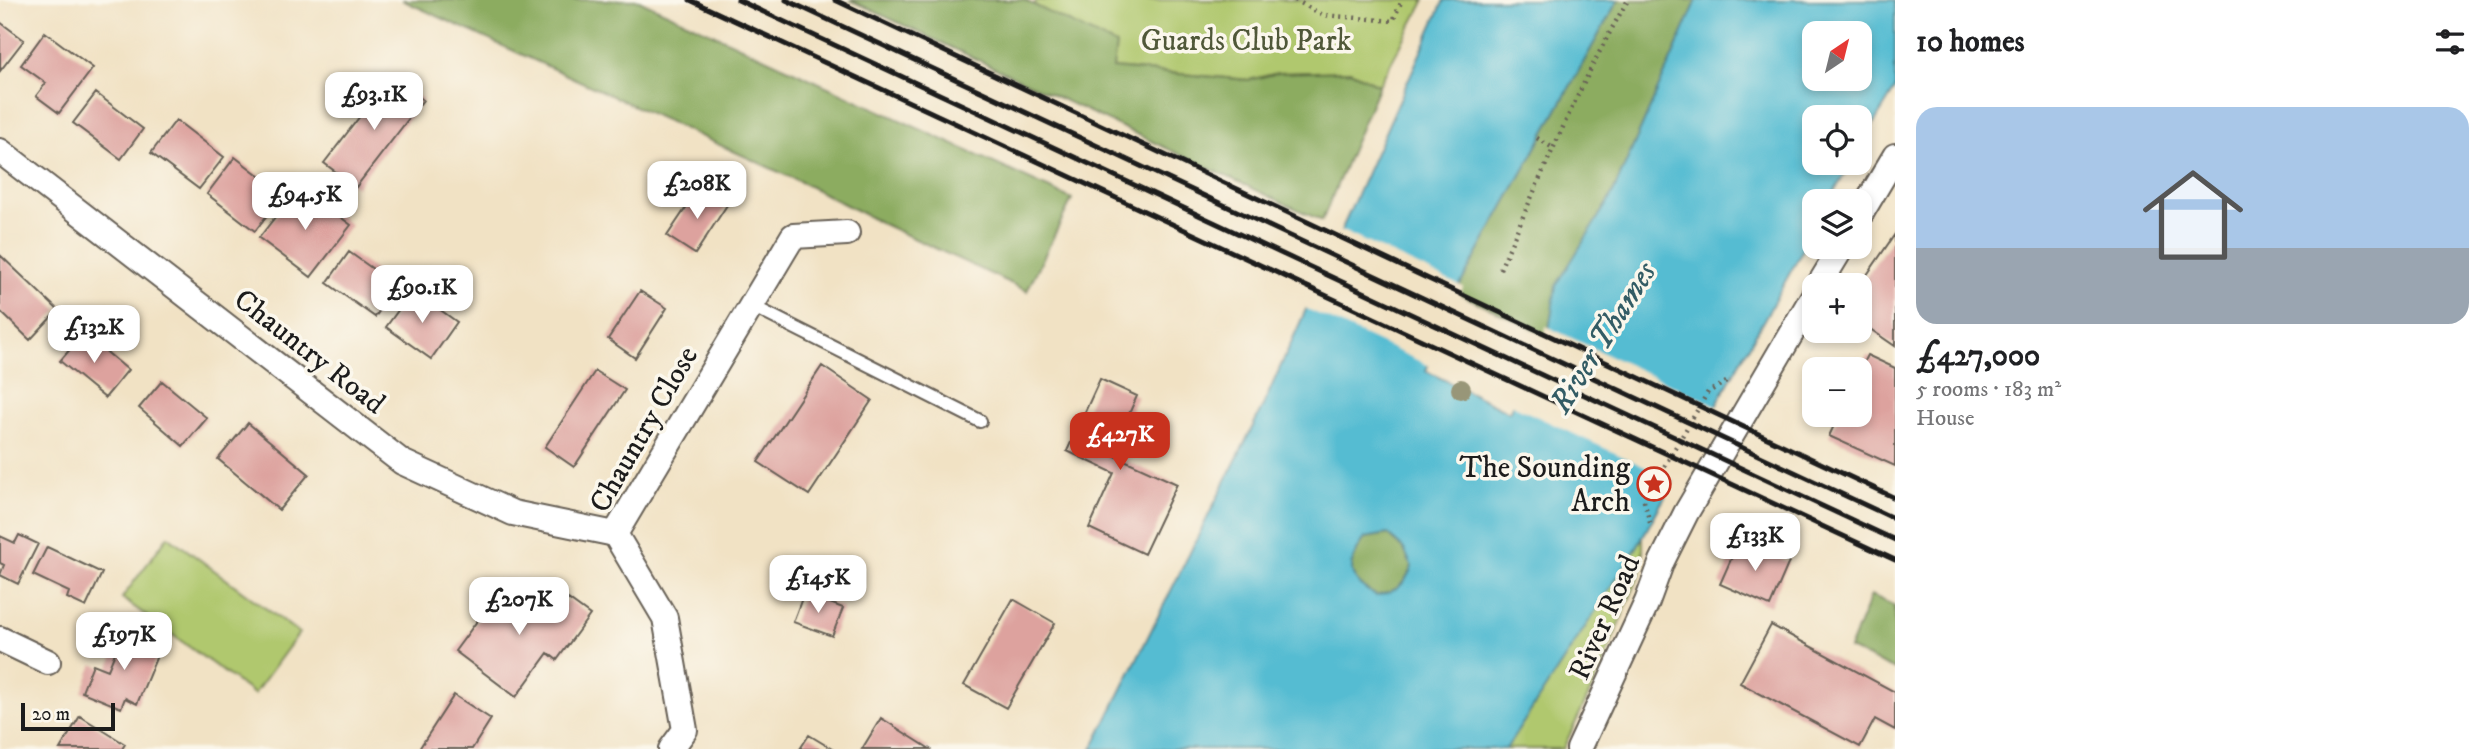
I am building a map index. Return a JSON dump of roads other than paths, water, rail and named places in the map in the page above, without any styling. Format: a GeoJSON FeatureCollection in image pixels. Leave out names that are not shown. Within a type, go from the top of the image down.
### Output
{"type":"FeatureCollection","features":[{"type":"Feature","properties":{"kind":"street","name":"Chauntry Road"},"geometry":{"type":"LineString","coordinates":[[0,151],[402,462],[513,513],[615,534]]}},
{"type":"Feature","properties":{"kind":"street"},"geometry":{"type":"LineString","coordinates":[[1872,195],[1895,156]]}},
{"type":"Feature","properties":{"kind":"street","name":"Chauntry Close"},"geometry":{"type":"LineString","coordinates":[[671,749],[685,730],[665,618],[615,534],[793,236],[847,233]]}},
{"type":"Feature","properties":{"kind":"street","name":"River Road"},"geometry":{"type":"LineString","coordinates":[[1579,749],[1685,513],[1802,315]]}},
{"type":"Feature","properties":{"kind":"street"},"geometry":{"type":"LineString","coordinates":[[0,639],[48,662]]}},
{"type":"Feature","properties":{"kind":"lane"},"geometry":{"type":"LineString","coordinates":[[752,306],[980,421]]}},
{"type":"Feature","properties":{"kind":"water","name":"River Thames"},"geometry":{"type":"Polygon","coordinates":[[[1444,0],[1618,0],[1456,292],[1426,371],[1509,412],[1548,336],[1556,286],[1612,195],[1697,0],[1895,0],[1895,89],[1872,126],[1872,105],[1802,105],[1802,175],[1844,175],[1836,189],[1802,189],[1802,251],[1637,547],[1506,749],[1092,749],[1262,408],[1444,0]],[[1388,534],[1365,538],[1352,564],[1352,571],[1359,584],[1377,596],[1399,587],[1412,567],[1404,549],[1388,534]]]}},
{"type":"Feature","properties":{"kind":"railway"},"geometry":{"type":"LineString","coordinates":[[690,0],[1895,560]]}},
{"type":"Feature","properties":{"kind":"railway"},"geometry":{"type":"LineString","coordinates":[[738,0],[1895,540]]}},
{"type":"Feature","properties":{"kind":"railway"},"geometry":{"type":"LineString","coordinates":[[786,0],[1895,519]]}},
{"type":"Feature","properties":{"kind":"railway"},"geometry":{"type":"LineString","coordinates":[[835,0],[1895,498]]}},
{"type":"Feature","properties":{"kind":"place","name":"The Sounding Arch"},"geometry":{"type":"Point","coordinates":[1654,484]}},
{"type":"Feature","properties":{"kind":"park label","name":"Guards Club Park"},"geometry":{"type":"Point","coordinates":[1246,40]}}]}
